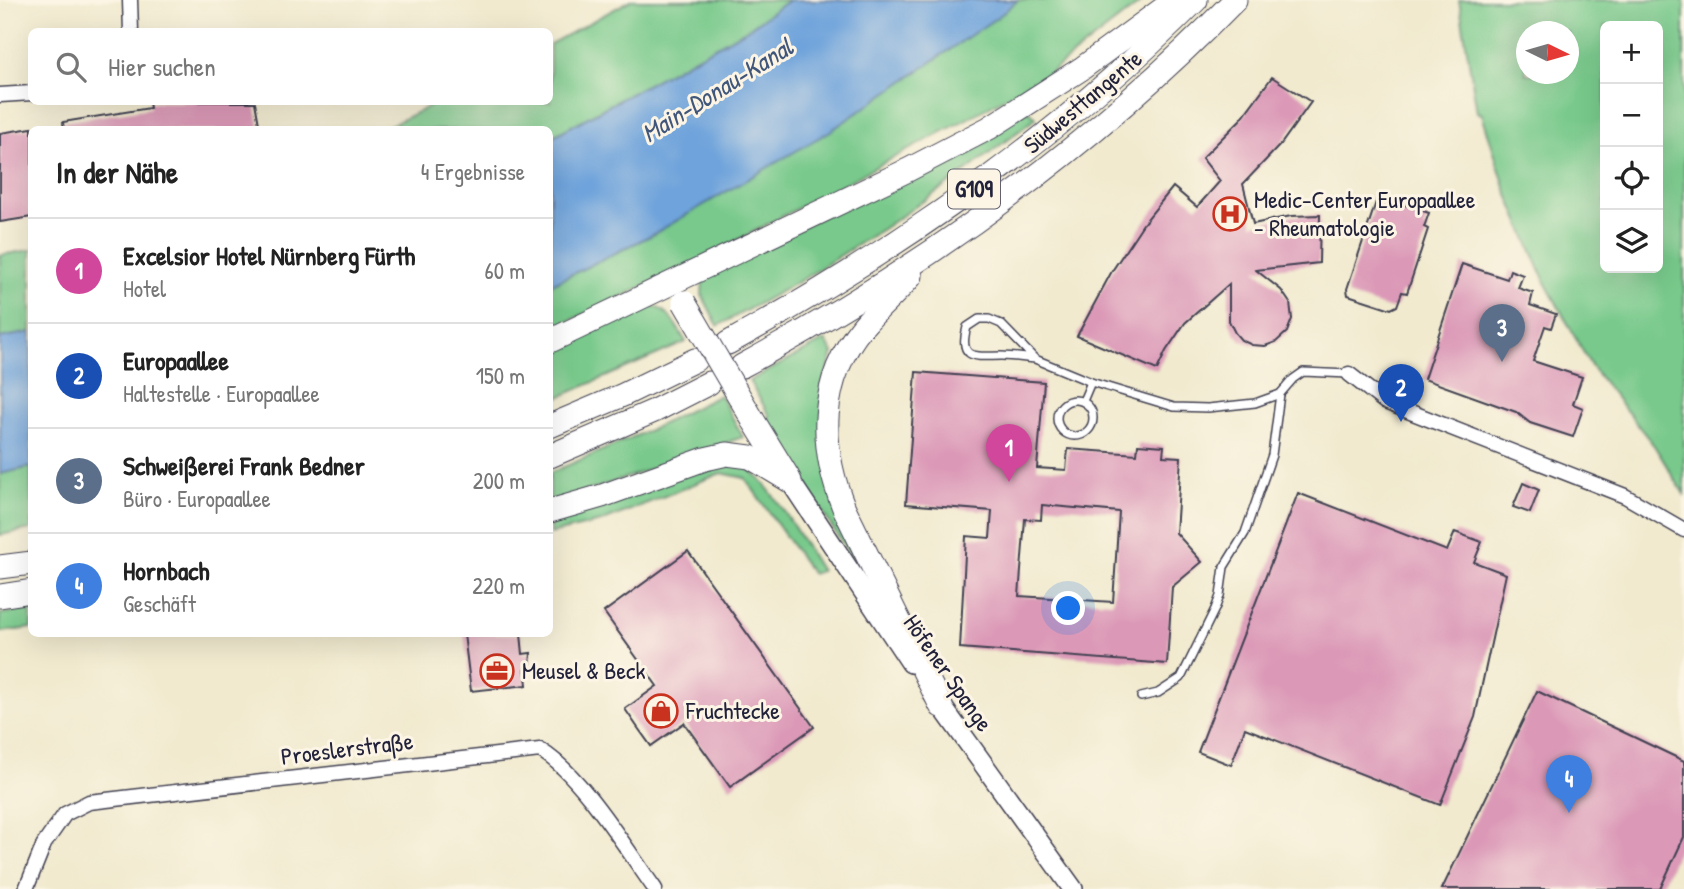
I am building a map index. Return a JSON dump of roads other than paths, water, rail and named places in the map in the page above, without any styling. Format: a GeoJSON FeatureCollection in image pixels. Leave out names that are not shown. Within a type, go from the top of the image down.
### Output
{"type":"FeatureCollection","features":[{"type":"Feature","properties":{"kind":"highway"},"geometry":{"type":"LineString","coordinates":[[553,340],[908,170],[989,128],[1081,69],[1175,0]]}},
{"type":"Feature","properties":{"kind":"highway","name":"Südwesttangente"},"geometry":{"type":"LineString","coordinates":[[728,343],[803,302],[888,249],[986,180],[1102,88],[1196,0]]}},
{"type":"Feature","properties":{"kind":"highway","name":"Südwesttangente"},"geometry":{"type":"LineString","coordinates":[[742,366],[833,316],[996,207],[1067,152],[1136,93],[1235,0]]}},
{"type":"Feature","properties":{"kind":"highway"},"geometry":{"type":"LineString","coordinates":[[926,256],[897,293],[878,309],[861,329],[848,348],[832,384],[825,428],[829,460],[841,500],[941,706]]}},
{"type":"Feature","properties":{"kind":"highway"},"geometry":{"type":"LineString","coordinates":[[673,281],[790,481]]}},
{"type":"Feature","properties":{"kind":"highway"},"geometry":{"type":"LineString","coordinates":[[553,425],[695,360]]}},
{"type":"Feature","properties":{"kind":"highway"},"geometry":{"type":"LineString","coordinates":[[553,455],[654,411],[709,383]]}},
{"type":"Feature","properties":{"kind":"highway"},"geometry":{"type":"LineString","coordinates":[[553,509],[727,454],[750,457],[790,481]]}},
{"type":"Feature","properties":{"kind":"highway"},"geometry":{"type":"LineString","coordinates":[[0,567],[28,563]]}},
{"type":"Feature","properties":{"kind":"highway"},"geometry":{"type":"LineString","coordinates":[[0,596],[28,592]]}},
{"type":"Feature","properties":{"kind":"main road","name":"Höfener Spange"},"geometry":{"type":"LineString","coordinates":[[790,481],[941,706],[1073,889]]}},
{"type":"Feature","properties":{"kind":"street"},"geometry":{"type":"LineString","coordinates":[[130,0],[131,28]]}},
{"type":"Feature","properties":{"kind":"street"},"geometry":{"type":"LineString","coordinates":[[0,96],[28,93]]}},
{"type":"Feature","properties":{"kind":"street"},"geometry":{"type":"LineString","coordinates":[[1349,374],[1385,402],[1625,496],[1684,530]]}},
{"type":"Feature","properties":{"kind":"street","name":"Proeslerstraße"},"geometry":{"type":"LineString","coordinates":[[26,889],[44,844],[65,814],[89,802],[540,750],[556,760],[580,788],[655,889]]}},
{"type":"Feature","properties":{"kind":"lane"},"geometry":{"type":"LineString","coordinates":[[1035,359],[1001,324],[989,319],[979,319],[967,327],[964,344],[976,357],[999,355],[1035,359],[1091,383],[1174,407],[1208,408],[1255,403],[1280,394],[1303,372],[1349,374]]}},
{"type":"Feature","properties":{"kind":"lane"},"geometry":{"type":"LineString","coordinates":[[1083,401],[1091,383]]}},
{"type":"Feature","properties":{"kind":"lane"},"geometry":{"type":"LineString","coordinates":[[1141,696],[1158,693],[1181,678],[1215,609],[1220,596],[1224,566],[1249,522],[1272,454],[1280,394]]}},
{"type":"Feature","properties":{"kind":"lane"},"geometry":{"type":"LineString","coordinates":[[1070,400],[1083,401],[1092,410],[1092,425],[1084,434],[1068,435],[1058,423],[1059,410],[1070,400]]}},
{"type":"Feature","properties":{"kind":"water","name":"Main-Donau-Kanal"},"geometry":{"type":"Polygon","coordinates":[[[789,0],[1018,0],[999,16],[832,130],[652,235],[553,284],[553,136],[748,29],[789,0]]]}},
{"type":"Feature","properties":{"kind":"water"},"geometry":{"type":"Polygon","coordinates":[[[28,333],[28,468],[0,474],[0,338],[28,333]]]}},
{"type":"Feature","properties":{"kind":"place","name":"Medic-Center Europaallee - Rheumatologie"},"geometry":{"type":"Point","coordinates":[1230,214]}},
{"type":"Feature","properties":{"kind":"place","name":"Schweißerei Frank Bedner"},"geometry":{"type":"Point","coordinates":[1502,362]}},
{"type":"Feature","properties":{"kind":"place","name":"Europaallee"},"geometry":{"type":"Point","coordinates":[1401,422]}},
{"type":"Feature","properties":{"kind":"place","name":"Excelsior Hotel Nürnberg Fürth"},"geometry":{"type":"Point","coordinates":[1009,482]}},
{"type":"Feature","properties":{"kind":"place","name":"Meusel & Beck"},"geometry":{"type":"Point","coordinates":[497,671]}},
{"type":"Feature","properties":{"kind":"place","name":"Fruchtecke"},"geometry":{"type":"Point","coordinates":[661,711]}},
{"type":"Feature","properties":{"kind":"place","name":"Hornbach"},"geometry":{"type":"Point","coordinates":[1569,813]}}]}
